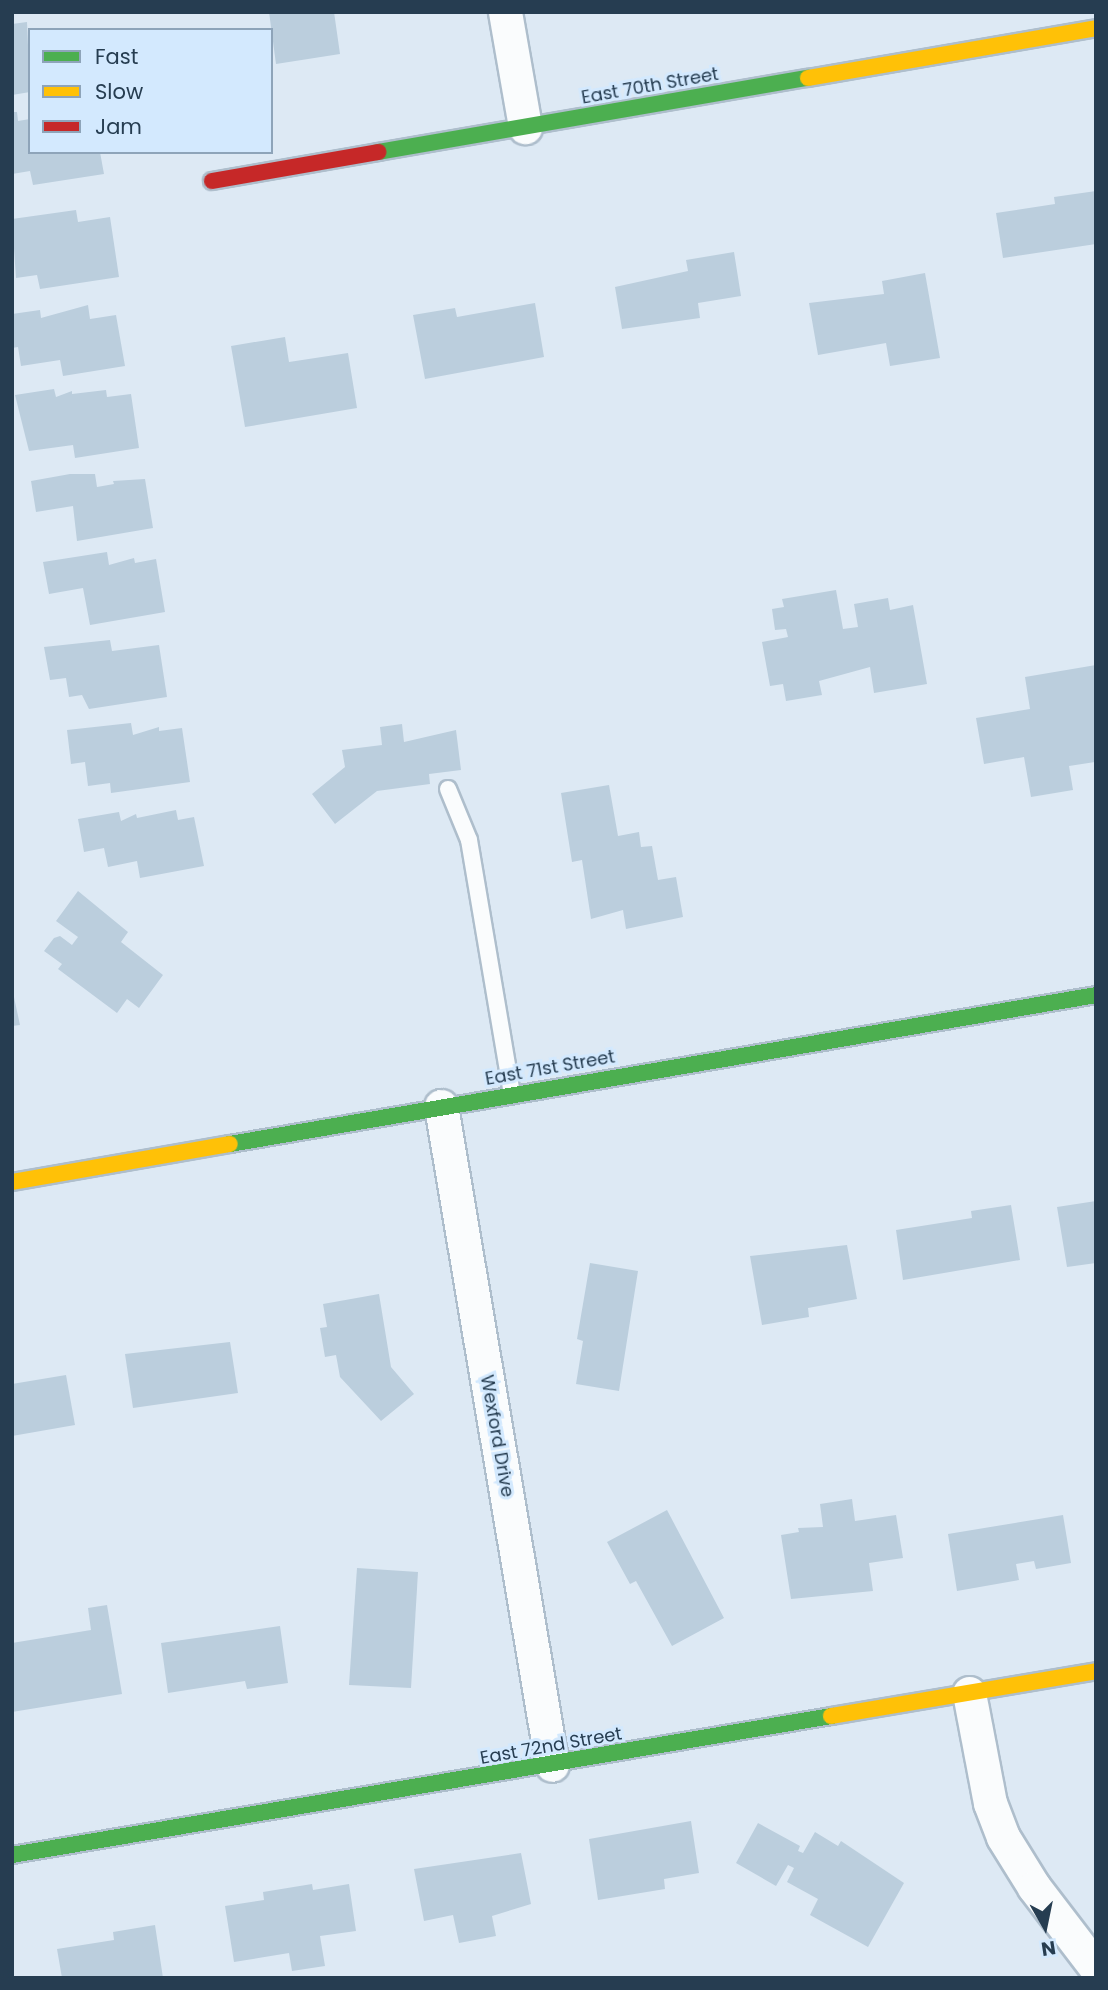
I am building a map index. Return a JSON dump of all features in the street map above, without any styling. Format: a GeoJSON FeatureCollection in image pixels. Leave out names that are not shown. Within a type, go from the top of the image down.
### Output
{"type":"FeatureCollection","features":[{"type":"Feature","properties":{"kind":"street"},"geometry":{"type":"LineString","coordinates":[[505,12],[524,127]]}},
{"type":"Feature","properties":{"kind":"street","name":"East 70th Street"},"geometry":{"type":"LineString","coordinates":[[212,181],[1096,28]]}},
{"type":"Feature","properties":{"kind":"street","name":"East 71st Street"},"geometry":{"type":"LineString","coordinates":[[12,1182],[1096,995]]}},
{"type":"Feature","properties":{"kind":"street","name":"Wexford Drive"},"geometry":{"type":"LineString","coordinates":[[441,1106],[552,1765]]}},
{"type":"Feature","properties":{"kind":"street","name":"East 72nd Street"},"geometry":{"type":"LineString","coordinates":[[12,1855],[1096,1671]]}},
{"type":"Feature","properties":{"kind":"street"},"geometry":{"type":"LineString","coordinates":[[969,1693],[990,1803],[1003,1837],[1034,1887],[1096,1968]]}},
{"type":"Feature","properties":{"kind":"lane"},"geometry":{"type":"LineString","coordinates":[[448,789],[469,840],[512,1094]]}},
{"type":"Feature","properties":{"kind":"building"},"geometry":{"type":"Polygon","coordinates":[[[269,12],[334,12],[340,54],[276,64],[269,12]]]}},
{"type":"Feature","properties":{"kind":"building"},"geometry":{"type":"Polygon","coordinates":[[[27,22],[28,92],[12,95],[12,24],[27,22]]]}},
{"type":"Feature","properties":{"kind":"building"},"geometry":{"type":"Polygon","coordinates":[[[12,112],[17,112],[18,121],[28,119],[28,154],[100,154],[104,174],[33,185],[30,171],[12,174],[12,112]]]}},
{"type":"Feature","properties":{"kind":"building"},"geometry":{"type":"Polygon","coordinates":[[[1096,191],[1096,244],[1003,258],[996,213],[1055,204],[1054,197],[1096,191]]]}},
{"type":"Feature","properties":{"kind":"building"},"geometry":{"type":"Polygon","coordinates":[[[76,210],[78,222],[110,217],[119,277],[40,289],[37,275],[16,278],[12,219],[76,210]]]}},
{"type":"Feature","properties":{"kind":"building"},"geometry":{"type":"Polygon","coordinates":[[[734,252],[741,296],[698,303],[700,318],[622,329],[615,287],[688,271],[686,260],[734,252]]]}},
{"type":"Feature","properties":{"kind":"building"},"geometry":{"type":"Polygon","coordinates":[[[925,273],[940,358],[890,366],[886,343],[818,355],[809,303],[884,294],[882,281],[925,273]]]}},
{"type":"Feature","properties":{"kind":"building"},"geometry":{"type":"Polygon","coordinates":[[[535,303],[544,357],[425,379],[413,315],[455,308],[457,317],[535,303]]]}},
{"type":"Feature","properties":{"kind":"building"},"geometry":{"type":"Polygon","coordinates":[[[88,305],[90,319],[116,315],[125,366],[63,376],[60,360],[21,366],[18,347],[12,348],[12,314],[40,310],[41,318],[88,305]]]}},
{"type":"Feature","properties":{"kind":"building"},"geometry":{"type":"Polygon","coordinates":[[[285,337],[289,362],[348,353],[357,408],[245,427],[231,346],[285,337]]]}},
{"type":"Feature","properties":{"kind":"building"},"geometry":{"type":"Polygon","coordinates":[[[54,389],[56,397],[72,391],[72,394],[106,390],[107,397],[131,394],[139,448],[75,458],[73,445],[29,451],[15,395],[54,389]]]}},
{"type":"Feature","properties":{"kind":"building"},"geometry":{"type":"Polygon","coordinates":[[[70,474],[95,474],[97,487],[114,484],[113,481],[145,479],[153,528],[77,541],[73,506],[36,512],[31,481],[70,474]]]}},
{"type":"Feature","properties":{"kind":"building"},"geometry":{"type":"Polygon","coordinates":[[[107,552],[109,565],[134,558],[135,563],[156,559],[165,612],[90,625],[83,588],[49,594],[43,562],[107,552]]]}},
{"type":"Feature","properties":{"kind":"building"},"geometry":{"type":"Polygon","coordinates":[[[836,590],[843,629],[858,627],[854,604],[888,598],[890,610],[913,605],[927,684],[874,693],[870,667],[819,681],[822,695],[786,701],[783,684],[770,686],[762,642],[788,637],[786,629],[775,630],[772,609],[784,607],[782,599],[836,590]]]}},
{"type":"Feature","properties":{"kind":"building"},"geometry":{"type":"Polygon","coordinates":[[[110,640],[112,651],[159,645],[167,697],[89,709],[82,695],[69,697],[66,678],[50,680],[44,647],[110,640]]]}},
{"type":"Feature","properties":{"kind":"building"},"geometry":{"type":"Polygon","coordinates":[[[1096,665],[1095,762],[1069,766],[1073,790],[1031,797],[1024,757],[984,764],[976,718],[1030,709],[1025,677],[1096,665]]]}},
{"type":"Feature","properties":{"kind":"building"},"geometry":{"type":"Polygon","coordinates":[[[131,723],[133,735],[159,727],[159,731],[182,728],[190,782],[111,793],[110,783],[88,786],[85,762],[71,764],[67,730],[131,723]]]}},
{"type":"Feature","properties":{"kind":"building"},"geometry":{"type":"Polygon","coordinates":[[[402,724],[404,742],[456,730],[461,770],[429,774],[430,784],[377,791],[335,824],[312,794],[345,767],[342,750],[382,745],[380,727],[402,724]]]}},
{"type":"Feature","properties":{"kind":"building"},"geometry":{"type":"Polygon","coordinates":[[[609,785],[618,836],[639,832],[641,847],[652,846],[658,880],[676,877],[683,917],[626,929],[623,910],[591,919],[582,860],[572,862],[561,793],[609,785]]]}},
{"type":"Feature","properties":{"kind":"building"},"geometry":{"type":"Polygon","coordinates":[[[176,810],[178,820],[194,817],[204,866],[140,878],[137,861],[108,867],[104,848],[84,852],[78,819],[119,812],[121,821],[136,814],[137,818],[176,810]]]}},
{"type":"Feature","properties":{"kind":"building"},"geometry":{"type":"Polygon","coordinates":[[[78,891],[128,932],[121,942],[163,975],[139,1008],[127,999],[117,1013],[58,969],[62,964],[44,951],[54,938],[60,936],[72,945],[78,937],[56,921],[78,891]]]}},
{"type":"Feature","properties":{"kind":"building"},"geometry":{"type":"Polygon","coordinates":[[[12,988],[20,1025],[12,1026],[12,988]]]}},
{"type":"Feature","properties":{"kind":"building"},"geometry":{"type":"Polygon","coordinates":[[[1096,1201],[1096,1263],[1067,1267],[1057,1207],[1096,1201]]]}},
{"type":"Feature","properties":{"kind":"building"},"geometry":{"type":"Polygon","coordinates":[[[1011,1205],[1020,1260],[903,1280],[896,1230],[972,1218],[971,1211],[1011,1205]]]}},
{"type":"Feature","properties":{"kind":"building"},"geometry":{"type":"Polygon","coordinates":[[[847,1245],[857,1299],[808,1308],[809,1317],[762,1325],[750,1256],[847,1245]]]}},
{"type":"Feature","properties":{"kind":"building"},"geometry":{"type":"Polygon","coordinates":[[[590,1263],[638,1271],[619,1391],[576,1384],[583,1341],[577,1339],[590,1263]]]}},
{"type":"Feature","properties":{"kind":"building"},"geometry":{"type":"Polygon","coordinates":[[[379,1294],[391,1367],[414,1394],[381,1421],[340,1377],[336,1355],[325,1357],[320,1328],[327,1327],[323,1304],[379,1294]]]}},
{"type":"Feature","properties":{"kind":"building"},"geometry":{"type":"Polygon","coordinates":[[[230,1342],[238,1393],[133,1408],[125,1354],[230,1342]]]}},
{"type":"Feature","properties":{"kind":"building"},"geometry":{"type":"Polygon","coordinates":[[[66,1375],[75,1425],[12,1436],[12,1384],[66,1375]]]}},
{"type":"Feature","properties":{"kind":"building"},"geometry":{"type":"Polygon","coordinates":[[[852,1499],[855,1521],[896,1515],[903,1558],[869,1563],[873,1591],[791,1599],[781,1535],[799,1532],[798,1528],[823,1527],[820,1504],[852,1499]]]}},
{"type":"Feature","properties":{"kind":"building"},"geometry":{"type":"Polygon","coordinates":[[[667,1510],[724,1618],[672,1646],[636,1581],[630,1584],[607,1542],[667,1510]]]}},
{"type":"Feature","properties":{"kind":"building"},"geometry":{"type":"Polygon","coordinates":[[[1063,1515],[1071,1563],[1036,1569],[1034,1561],[1016,1564],[1019,1580],[957,1591],[948,1534],[1063,1515]]]}},
{"type":"Feature","properties":{"kind":"building"},"geometry":{"type":"Polygon","coordinates":[[[357,1568],[418,1572],[411,1688],[349,1685],[357,1568]]]}},
{"type":"Feature","properties":{"kind":"building"},"geometry":{"type":"Polygon","coordinates":[[[107,1605],[122,1694],[12,1712],[12,1643],[91,1630],[88,1608],[107,1605]]]}},
{"type":"Feature","properties":{"kind":"building"},"geometry":{"type":"Polygon","coordinates":[[[280,1626],[288,1683],[247,1689],[245,1681],[168,1693],[161,1643],[280,1626]]]}},
{"type":"Feature","properties":{"kind":"building"},"geometry":{"type":"Polygon","coordinates":[[[691,1821],[699,1873],[664,1879],[665,1889],[598,1900],[589,1839],[691,1821]]]}},
{"type":"Feature","properties":{"kind":"building"},"geometry":{"type":"Polygon","coordinates":[[[758,1823],[800,1846],[798,1851],[803,1853],[815,1832],[838,1846],[841,1841],[904,1883],[868,1947],[810,1915],[818,1899],[787,1882],[794,1868],[788,1865],[776,1886],[736,1863],[758,1823]]]}},
{"type":"Feature","properties":{"kind":"building"},"geometry":{"type":"Polygon","coordinates":[[[521,1853],[531,1904],[492,1916],[496,1936],[459,1943],[453,1915],[424,1921],[414,1869],[521,1853]]]}},
{"type":"Feature","properties":{"kind":"building"},"geometry":{"type":"Polygon","coordinates":[[[312,1884],[313,1890],[349,1884],[356,1931],[320,1936],[325,1966],[292,1971],[289,1953],[234,1962],[225,1906],[264,1900],[263,1892],[312,1884]]]}},
{"type":"Feature","properties":{"kind":"building"},"geometry":{"type":"Polygon","coordinates":[[[155,1925],[163,1978],[62,1978],[57,1949],[114,1940],[113,1932],[155,1925]]]}},
{"type":"Feature","properties":{"kind":"traffic: fast"},"geometry":{"type":"LineString","coordinates":[[378,152],[808,78]]}},
{"type":"Feature","properties":{"kind":"traffic: fast"},"geometry":{"type":"LineString","coordinates":[[230,1144],[1096,995]]}},
{"type":"Feature","properties":{"kind":"traffic: fast"},"geometry":{"type":"LineString","coordinates":[[12,1855],[831,1716]]}},
{"type":"Feature","properties":{"kind":"traffic: slow"},"geometry":{"type":"LineString","coordinates":[[808,78],[1096,28]]}},
{"type":"Feature","properties":{"kind":"traffic: slow"},"geometry":{"type":"LineString","coordinates":[[12,1182],[230,1144]]}},
{"type":"Feature","properties":{"kind":"traffic: slow"},"geometry":{"type":"LineString","coordinates":[[831,1716],[1096,1671]]}},
{"type":"Feature","properties":{"kind":"traffic: jam"},"geometry":{"type":"LineString","coordinates":[[212,181],[378,152]]}}]}
